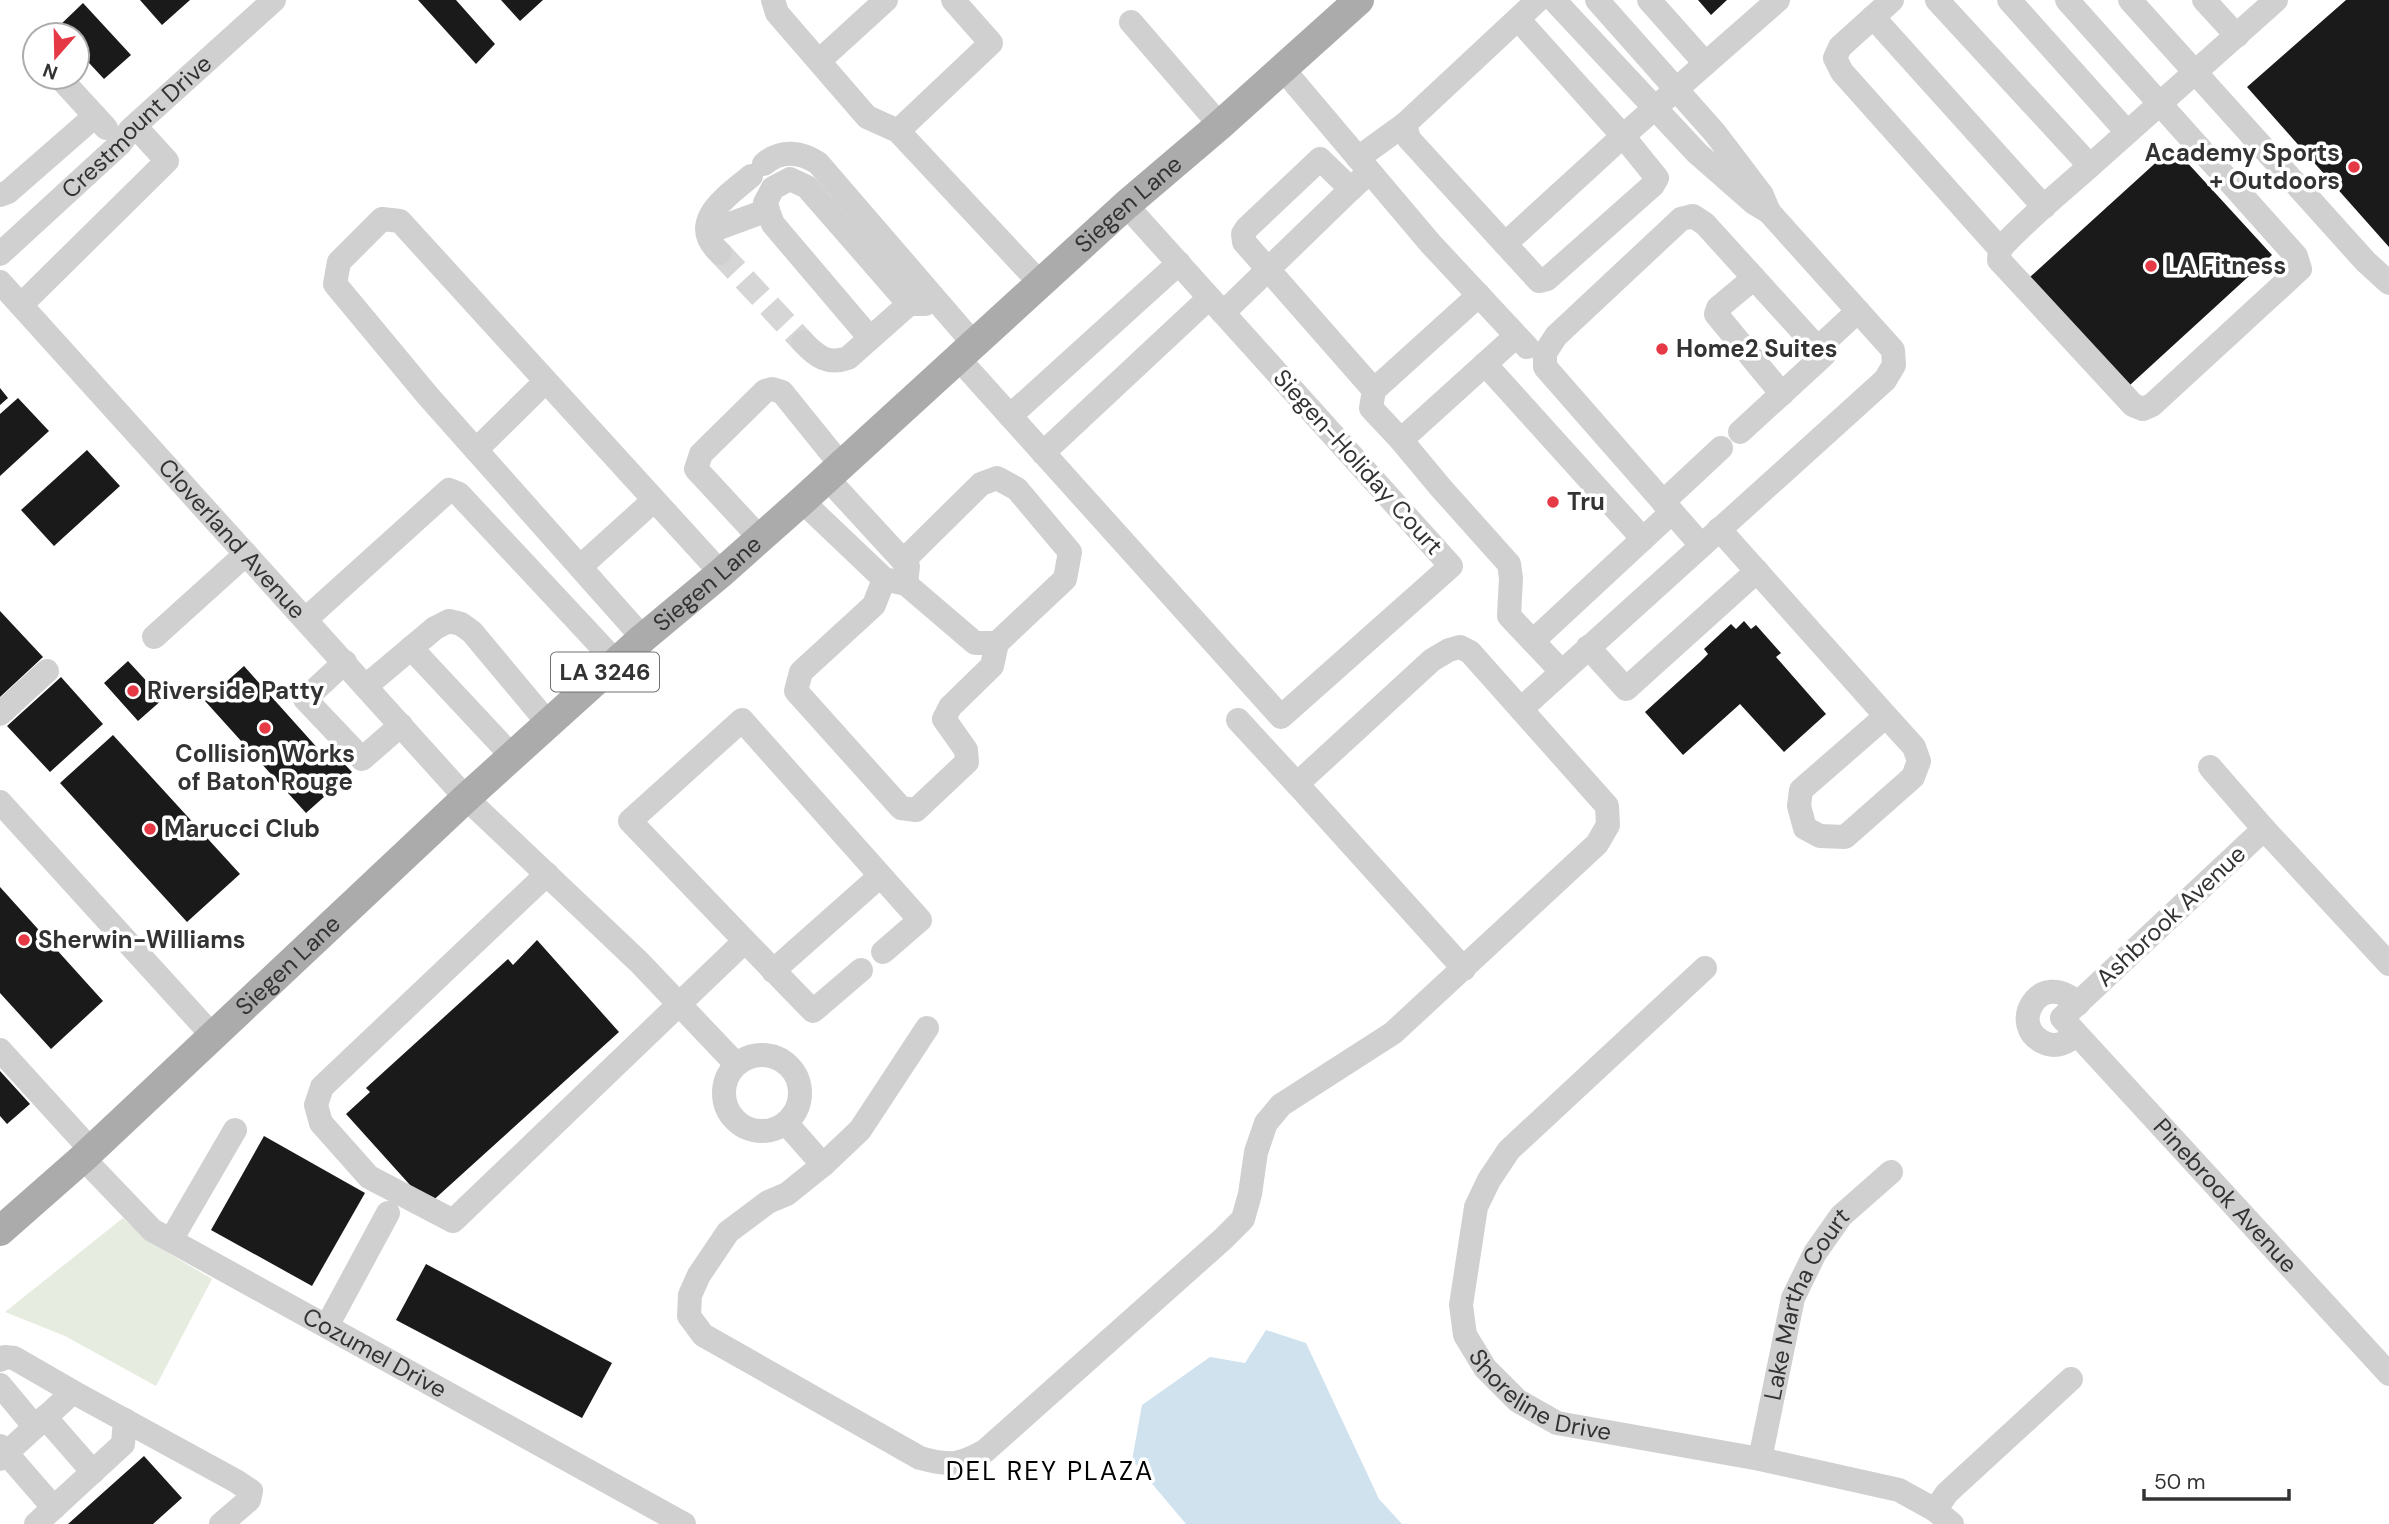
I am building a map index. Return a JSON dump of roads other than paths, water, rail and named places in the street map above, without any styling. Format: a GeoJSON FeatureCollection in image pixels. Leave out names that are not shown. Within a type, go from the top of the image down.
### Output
{"type":"FeatureCollection","features":[{"type":"Feature","properties":{"kind":"main road","name":"Siegen Lane"},"geometry":{"type":"LineString","coordinates":[[0,1231],[87,1154],[466,797],[643,638],[802,502],[1126,205],[1220,125],[1356,1]]}},
{"type":"Feature","properties":{"kind":"street","name":"Crestmount Drive"},"geometry":{"type":"LineString","coordinates":[[0,254],[274,0]]}},
{"type":"Feature","properties":{"kind":"street"},"geometry":{"type":"LineString","coordinates":[[772,0],[777,13],[867,117],[898,131],[1041,284]]}},
{"type":"Feature","properties":{"kind":"street"},"geometry":{"type":"LineString","coordinates":[[819,61],[886,0]]}},
{"type":"Feature","properties":{"kind":"street"},"geometry":{"type":"LineString","coordinates":[[898,131],[991,43],[953,0]]}},
{"type":"Feature","properties":{"kind":"street"},"geometry":{"type":"LineString","coordinates":[[1042,453],[1216,305],[1268,271],[1352,189],[1364,165],[1538,0]]}},
{"type":"Feature","properties":{"kind":"street"},"geometry":{"type":"LineString","coordinates":[[1521,709],[1885,380],[1894,365],[1893,350],[1769,212],[1754,203],[1697,153],[1554,0]]}},
{"type":"Feature","properties":{"kind":"street"},"geometry":{"type":"LineString","coordinates":[[1597,0],[1715,133],[1762,195],[1769,212]]}},
{"type":"Feature","properties":{"kind":"street"},"geometry":{"type":"LineString","coordinates":[[1648,0],[1705,63]]}},
{"type":"Feature","properties":{"kind":"street"},"geometry":{"type":"LineString","coordinates":[[1505,244],[1655,107],[1778,0]]}},
{"type":"Feature","properties":{"kind":"street"},"geometry":{"type":"LineString","coordinates":[[1892,0],[1840,47],[1835,58],[1842,72],[2000,249]]}},
{"type":"Feature","properties":{"kind":"street"},"geometry":{"type":"LineString","coordinates":[[1937,0],[2090,166]]}},
{"type":"Feature","properties":{"kind":"street"},"geometry":{"type":"LineString","coordinates":[[2009,0],[2127,132]]}},
{"type":"Feature","properties":{"kind":"street"},"geometry":{"type":"LineString","coordinates":[[2067,0],[2160,103],[2296,256],[2300,269],[2152,405],[2143,409],[2133,405],[1999,260],[2000,249],[2127,132],[2160,103],[2194,73],[2237,36],[2276,0]]}},
{"type":"Feature","properties":{"kind":"street"},"geometry":{"type":"LineString","coordinates":[[2130,0],[2366,262],[2389,283]]}},
{"type":"Feature","properties":{"kind":"street"},"geometry":{"type":"LineString","coordinates":[[2204,0],[2237,36]]}},
{"type":"Feature","properties":{"kind":"street"},"geometry":{"type":"LineString","coordinates":[[1873,17],[2044,208]]}},
{"type":"Feature","properties":{"kind":"street"},"geometry":{"type":"LineString","coordinates":[[1405,124],[1409,139],[1539,281],[1548,279],[1653,185],[1657,178],[1623,136],[1518,19]]}},
{"type":"Feature","properties":{"kind":"street"},"geometry":{"type":"LineString","coordinates":[[1131,22],[1220,125]]}},
{"type":"Feature","properties":{"kind":"street"},"geometry":{"type":"LineString","coordinates":[[1283,69],[1364,165],[1667,507],[1757,572],[1914,747],[1919,761],[1913,777],[1845,837],[1820,836],[1805,828],[1799,806],[1801,790],[1886,716]]}},
{"type":"Feature","properties":{"kind":"street"},"geometry":{"type":"LineString","coordinates":[[21,305],[167,161],[95,116],[72,91]]}},
{"type":"Feature","properties":{"kind":"street"},"geometry":{"type":"LineString","coordinates":[[0,195],[8,192],[95,116]]}},
{"type":"Feature","properties":{"kind":"street","name":"Siegen-Holiday Court"},"geometry":{"type":"LineString","coordinates":[[768,210],[714,243],[708,220],[711,211],[770,159],[786,153],[799,153],[818,163],[934,298],[1010,416],[1281,718],[1451,566],[1126,205]]}},
{"type":"Feature","properties":{"kind":"street"},"geometry":{"type":"LineString","coordinates":[[1352,189],[1320,159],[1243,233],[1244,242],[1268,271],[1374,390]]}},
{"type":"Feature","properties":{"kind":"street"},"geometry":{"type":"LineString","coordinates":[[869,337],[773,224],[765,202],[773,188],[790,179],[807,187],[909,304]]}},
{"type":"Feature","properties":{"kind":"street"},"geometry":{"type":"LineString","coordinates":[[1547,370],[1545,352],[1556,336],[1681,219],[1693,216],[1705,225],[1824,355],[1740,432]]}},
{"type":"Feature","properties":{"kind":"street"},"geometry":{"type":"LineString","coordinates":[[643,638],[476,450],[335,285],[339,262],[382,219],[400,221],[653,501],[722,573]]}},
{"type":"Feature","properties":{"kind":"street"},"geometry":{"type":"LineString","coordinates":[[1010,416],[1179,263]]}},
{"type":"Feature","properties":{"kind":"street"},"geometry":{"type":"LineString","coordinates":[[1754,278],[1718,308],[1716,314],[1782,394]]}},
{"type":"Feature","properties":{"kind":"street","name":"Cloverland Avenue"},"geometry":{"type":"LineString","coordinates":[[0,282],[466,797],[640,963],[736,1064]]}},
{"type":"Feature","properties":{"kind":"street"},"geometry":{"type":"LineString","coordinates":[[1479,295],[1374,390],[1371,408],[1509,564],[1509,616],[1561,671]]}},
{"type":"Feature","properties":{"kind":"street"},"geometry":{"type":"LineString","coordinates":[[803,342],[814,354],[826,360],[836,362],[848,358],[909,304],[923,305],[934,298]]}},
{"type":"Feature","properties":{"kind":"street"},"geometry":{"type":"LineString","coordinates":[[1818,348],[1858,312]]}},
{"type":"Feature","properties":{"kind":"street"},"geometry":{"type":"LineString","coordinates":[[1401,440],[1516,336]]}},
{"type":"Feature","properties":{"kind":"street"},"geometry":{"type":"LineString","coordinates":[[1485,364],[1643,539]]}},
{"type":"Feature","properties":{"kind":"street"},"geometry":{"type":"LineString","coordinates":[[476,450],[545,382]]}},
{"type":"Feature","properties":{"kind":"street"},"geometry":{"type":"LineString","coordinates":[[760,538],[696,469],[701,454],[765,391],[772,389],[782,392],[898,575]]}},
{"type":"Feature","properties":{"kind":"street"},"geometry":{"type":"LineString","coordinates":[[1533,641],[1643,539],[1667,507],[1721,449]]}},
{"type":"Feature","properties":{"kind":"street"},"geometry":{"type":"LineString","coordinates":[[997,478],[1017,489],[1070,552],[1065,579],[997,643],[992,666],[950,707],[944,719],[965,750],[967,762],[916,810],[901,808],[796,691],[801,672],[874,605],[898,575],[981,484],[997,478]]}},
{"type":"Feature","properties":{"kind":"street"},"geometry":{"type":"LineString","coordinates":[[306,619],[449,490],[459,494],[616,662]]}},
{"type":"Feature","properties":{"kind":"street"},"geometry":{"type":"LineString","coordinates":[[580,567],[653,501]]}},
{"type":"Feature","properties":{"kind":"street"},"geometry":{"type":"LineString","coordinates":[[802,502],[898,575],[975,643],[997,643]]}},
{"type":"Feature","properties":{"kind":"street"},"geometry":{"type":"LineString","coordinates":[[154,637],[246,554]]}},
{"type":"Feature","properties":{"kind":"street"},"geometry":{"type":"LineString","coordinates":[[1588,647],[1626,689],[1757,572]]}},
{"type":"Feature","properties":{"kind":"street"},"geometry":{"type":"LineString","coordinates":[[366,686],[435,628],[449,621],[461,624],[472,632],[548,723]]}},
{"type":"Feature","properties":{"kind":"street"},"geometry":{"type":"LineString","coordinates":[[927,1028],[860,1129],[823,1165],[787,1194],[768,1202],[728,1232],[699,1275],[690,1295],[689,1316],[703,1335],[920,1458],[943,1464],[964,1462],[985,1451],[1223,1239],[1243,1219],[1250,1194],[1256,1152],[1266,1123],[1281,1105],[1393,1033],[1597,844],[1608,825],[1607,806],[1470,652],[1460,647],[1432,660],[1297,784]]}},
{"type":"Feature","properties":{"kind":"street"},"geometry":{"type":"LineString","coordinates":[[411,648],[512,756]]}},
{"type":"Feature","properties":{"kind":"street"},"geometry":{"type":"LineString","coordinates":[[345,662],[305,699],[362,759],[401,725]]}},
{"type":"Feature","properties":{"kind":"street"},"geometry":{"type":"LineString","coordinates":[[0,714],[47,671]]}},
{"type":"Feature","properties":{"kind":"street"},"geometry":{"type":"LineString","coordinates":[[1238,719],[1464,969]]}},
{"type":"Feature","properties":{"kind":"street"},"geometry":{"type":"LineString","coordinates":[[861,970],[813,1011],[630,821],[742,720],[920,920],[883,952]]}},
{"type":"Feature","properties":{"kind":"street"},"geometry":{"type":"LineString","coordinates":[[2210,767],[2389,964]]}},
{"type":"Feature","properties":{"kind":"street"},"geometry":{"type":"LineString","coordinates":[[0,802],[212,1035]]}},
{"type":"Feature","properties":{"kind":"street","name":"Ashbrook Avenue"},"geometry":{"type":"LineString","coordinates":[[2072,1019],[2264,829]]}},
{"type":"Feature","properties":{"kind":"street"},"geometry":{"type":"LineString","coordinates":[[547,874],[322,1087],[316,1105],[321,1123],[369,1177],[453,1221],[745,941]]}},
{"type":"Feature","properties":{"kind":"street"},"geometry":{"type":"LineString","coordinates":[[773,971],[879,877]]}},
{"type":"Feature","properties":{"kind":"street","name":"Shoreline Drive"},"geometry":{"type":"LineString","coordinates":[[1705,968],[1509,1150],[1489,1180],[1476,1206],[1461,1305],[1465,1335],[1485,1367],[1518,1401],[1557,1423],[1760,1459],[1899,1490],[1944,1517]]}},
{"type":"Feature","properties":{"kind":"street","name":"Pinebrook Avenue"},"geometry":{"type":"LineString","coordinates":[[2072,1019],[2389,1374]]}},
{"type":"Feature","properties":{"kind":"street","name":"Cozumel Drive"},"geometry":{"type":"LineString","coordinates":[[0,1050],[152,1230],[684,1524]]}},
{"type":"Feature","properties":{"kind":"street"},"geometry":{"type":"LineString","coordinates":[[757,1054],[781,1059],[791,1067],[800,1090],[799,1102],[786,1123],[774,1129],[748,1129],[728,1112],[723,1087],[727,1074],[736,1064],[757,1054]]}},
{"type":"Feature","properties":{"kind":"street"},"geometry":{"type":"LineString","coordinates":[[786,1123],[823,1165]]}},
{"type":"Feature","properties":{"kind":"street"},"geometry":{"type":"LineString","coordinates":[[171,1240],[235,1130]]}},
{"type":"Feature","properties":{"kind":"street","name":"Lake Martha Court"},"geometry":{"type":"LineString","coordinates":[[1760,1459],[1793,1298],[1815,1253],[1841,1216],[1891,1172]]}},
{"type":"Feature","properties":{"kind":"street"},"geometry":{"type":"LineString","coordinates":[[327,1326],[388,1213]]}},
{"type":"Feature","properties":{"kind":"street"},"geometry":{"type":"LineString","coordinates":[[0,1360],[5,1357],[14,1358],[251,1491],[249,1500],[221,1524]]}},
{"type":"Feature","properties":{"kind":"street"},"geometry":{"type":"LineString","coordinates":[[1944,1517],[1947,1493],[2071,1379]]}},
{"type":"Feature","properties":{"kind":"street"},"geometry":{"type":"LineString","coordinates":[[0,1385],[93,1472]]}},
{"type":"Feature","properties":{"kind":"street"},"geometry":{"type":"LineString","coordinates":[[73,1392],[2,1452],[45,1516],[123,1444],[125,1420]]}},
{"type":"Feature","properties":{"kind":"water"},"geometry":{"type":"Polygon","coordinates":[[[1266,1330],[1306,1343],[1379,1499],[1402,1524],[1186,1524],[1132,1460],[1142,1405],[1210,1357],[1245,1363],[1266,1330]]]}},
{"type":"Feature","properties":{"kind":"tunnel"},"geometry":{"type":"LineString","coordinates":[[720,253],[803,342]]}},
{"type":"Feature","properties":{"kind":"place","name":"Academy Sports + Outdoors"},"geometry":{"type":"Point","coordinates":[2354,167]}},
{"type":"Feature","properties":{"kind":"place","name":"LA Fitness"},"geometry":{"type":"Point","coordinates":[2151,266]}},
{"type":"Feature","properties":{"kind":"place","name":"Home2 Suites"},"geometry":{"type":"Point","coordinates":[1662,349]}},
{"type":"Feature","properties":{"kind":"place","name":"Tru"},"geometry":{"type":"Point","coordinates":[1553,502]}},
{"type":"Feature","properties":{"kind":"place","name":"Riverside Patty"},"geometry":{"type":"Point","coordinates":[133,691]}},
{"type":"Feature","properties":{"kind":"place","name":"Collision Works of Baton Rouge"},"geometry":{"type":"Point","coordinates":[265,728]}},
{"type":"Feature","properties":{"kind":"place","name":"Marucci Club"},"geometry":{"type":"Point","coordinates":[150,829]}},
{"type":"Feature","properties":{"kind":"place","name":"Sherwin-Williams"},"geometry":{"type":"Point","coordinates":[24,940]}},
{"type":"Feature","properties":{"kind":"district","name":"DEL REY PLAZA"},"geometry":{"type":"Point","coordinates":[1050,1471]}}]}
